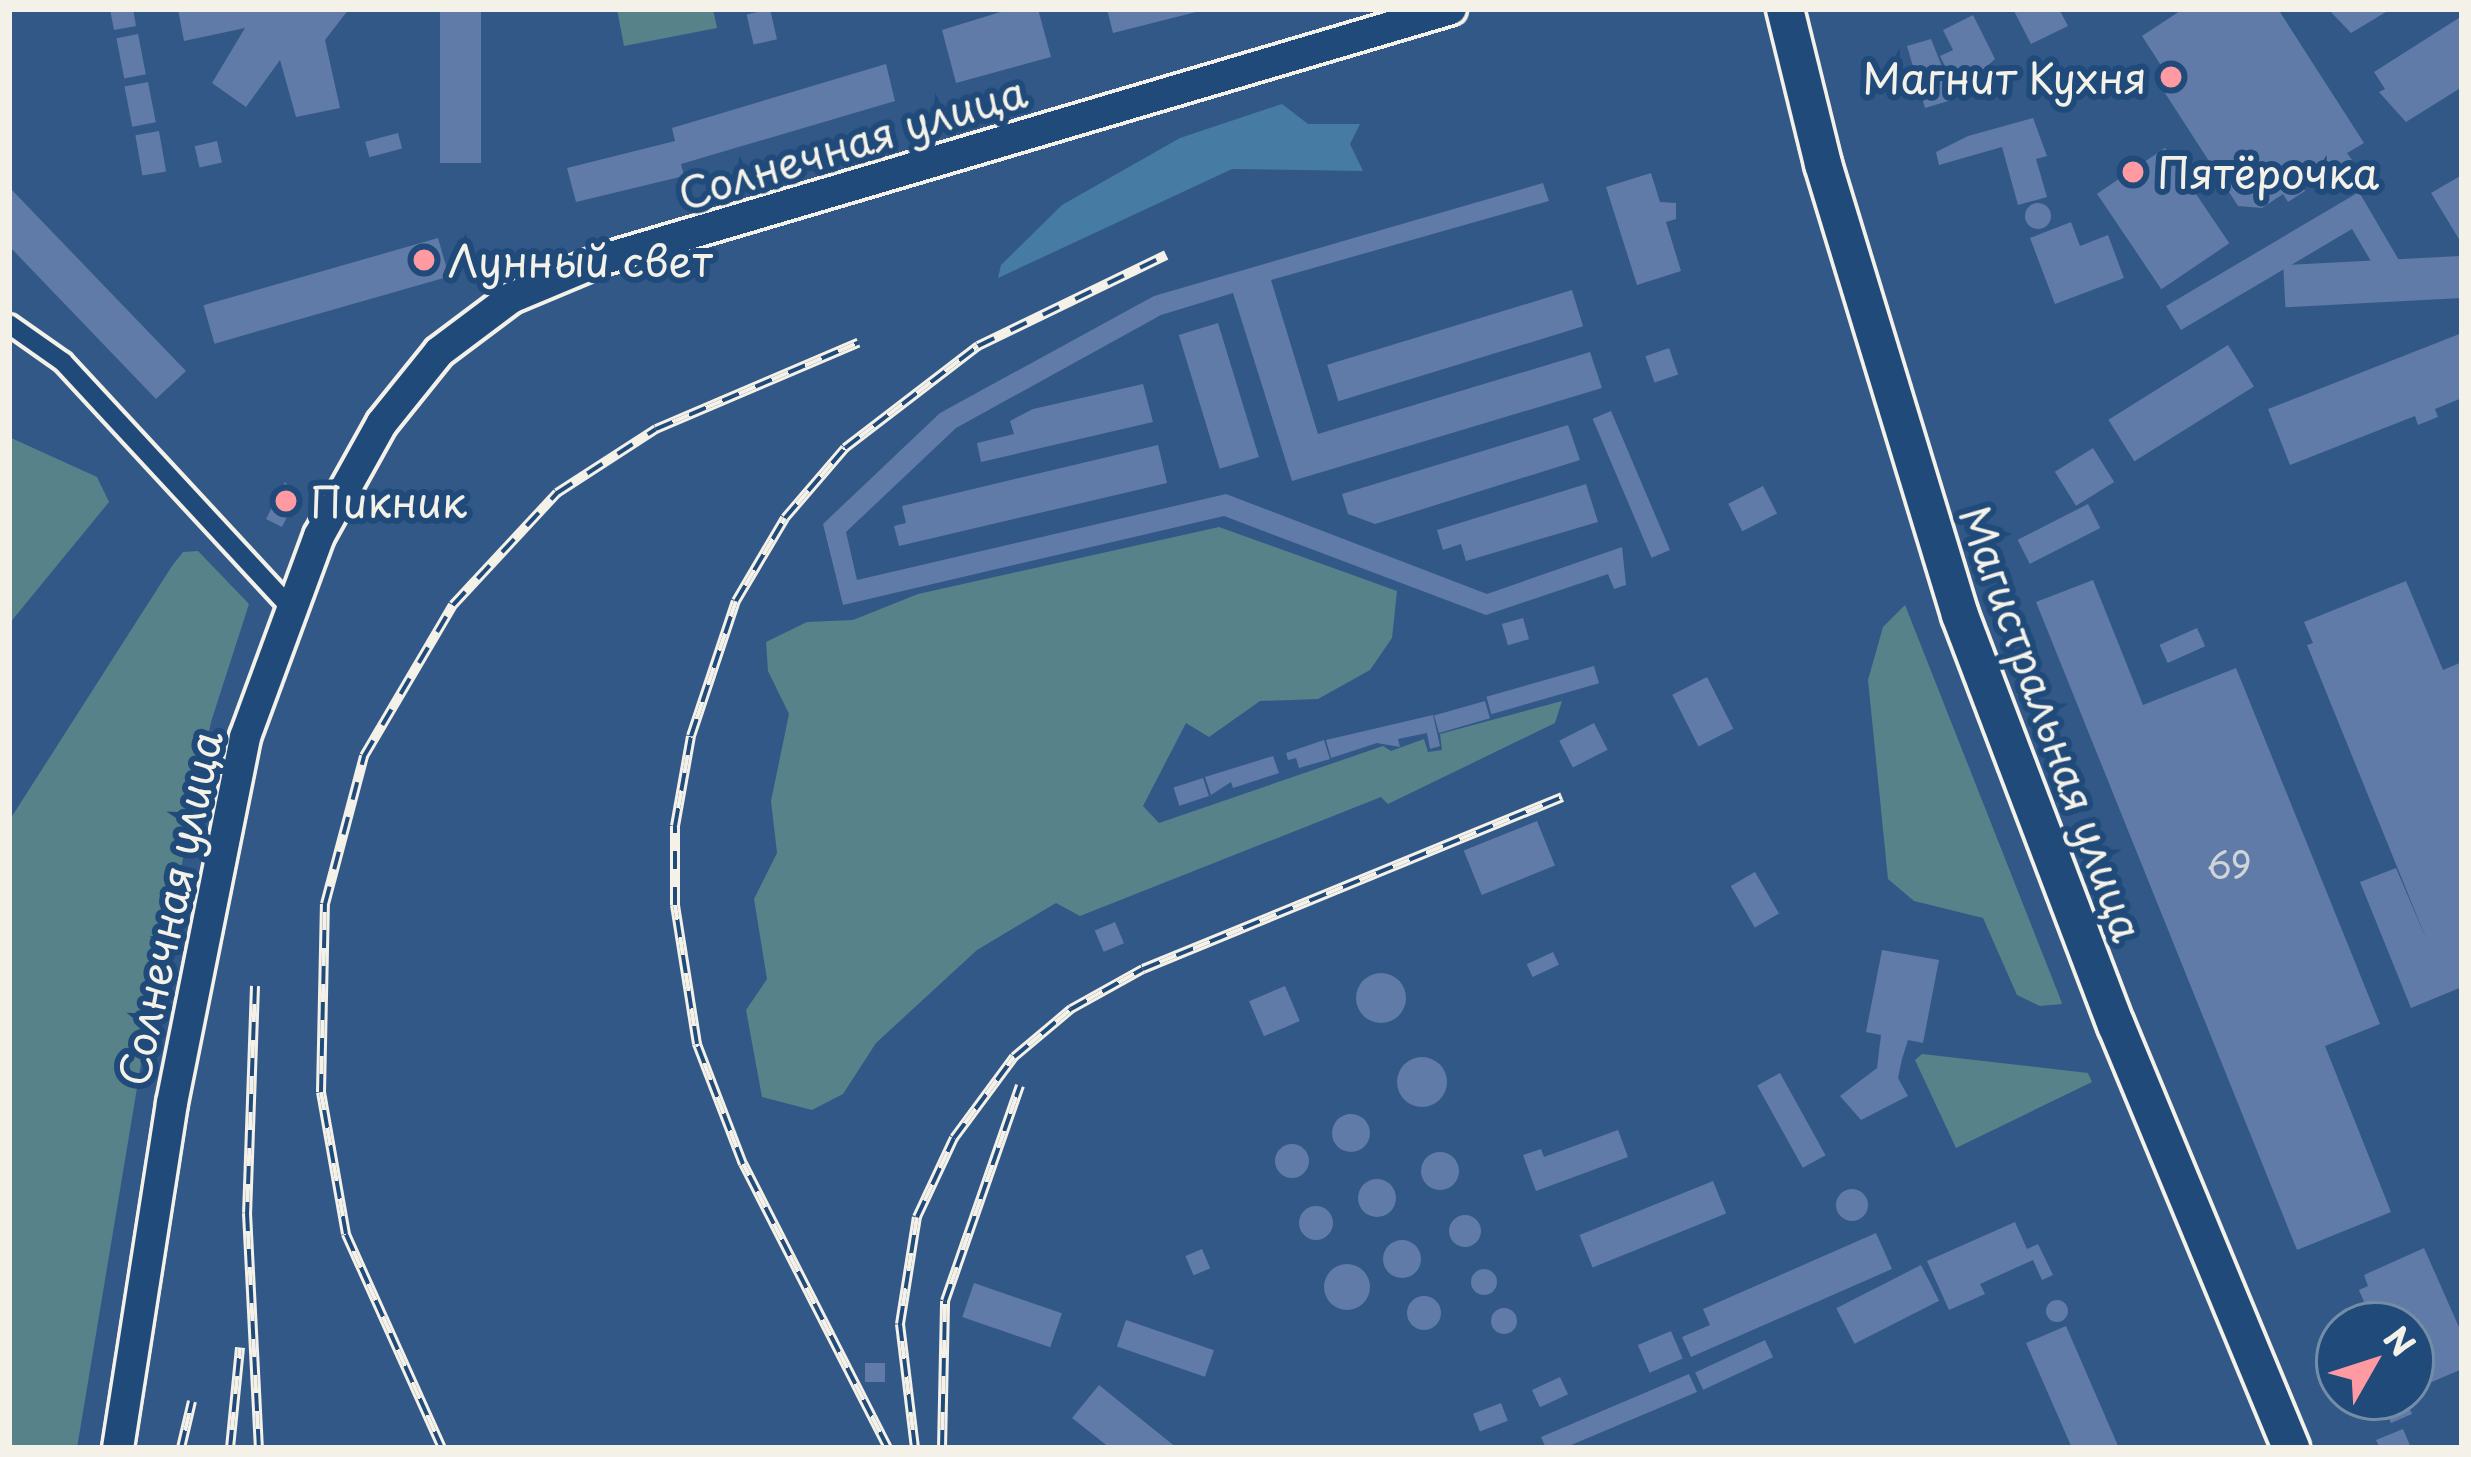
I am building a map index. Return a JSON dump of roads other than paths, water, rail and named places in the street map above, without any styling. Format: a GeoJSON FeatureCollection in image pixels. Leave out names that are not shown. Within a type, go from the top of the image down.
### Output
{"type":"FeatureCollection","features":[{"type":"Feature","properties":{"kind":"main road","name":"Магистральная улица"},"geometry":{"type":"LineString","coordinates":[[1785,9],[1823,164],[1960,615],[2116,1025],[2291,1448]]}},
{"type":"Feature","properties":{"kind":"street","name":"Солнечная улица"},"geometry":{"type":"LineString","coordinates":[[118,1448],[225,820],[289,606],[352,473],[409,384],[467,327],[511,298],[604,260],[1451,9]]}},
{"type":"Feature","properties":{"kind":"street"},"geometry":{"type":"LineString","coordinates":[[9,324],[63,362],[289,606]]}},
{"type":"Feature","properties":{"kind":"water"},"geometry":{"type":"Polygon","coordinates":[[[1282,104],[1308,124],[1360,124],[1350,144],[1363,171],[1232,169],[998,278],[1001,265],[1062,205],[1180,138],[1282,104]]]}},
{"type":"Feature","properties":{"kind":"railway"},"geometry":{"type":"LineString","coordinates":[[888,1448],[743,1164],[697,1044],[675,905],[675,826],[691,736],[736,601],[785,518],[845,448],[978,346],[1166,255]]}},
{"type":"Feature","properties":{"kind":"railway"},"geometry":{"type":"LineString","coordinates":[[442,1448],[346,1234],[321,1092],[325,904],[364,756],[453,605],[557,493],[656,429],[858,343]]}},
{"type":"Feature","properties":{"kind":"railway"},"geometry":{"type":"LineString","coordinates":[[915,1448],[900,1324],[917,1217],[954,1138],[1014,1057],[1071,1009],[1143,969],[1562,797]]}},
{"type":"Feature","properties":{"kind":"railway"},"geometry":{"type":"LineString","coordinates":[[255,986],[247,1213],[259,1448]]}},
{"type":"Feature","properties":{"kind":"railway"},"geometry":{"type":"LineString","coordinates":[[942,1448],[945,1301],[1020,1086]]}},
{"type":"Feature","properties":{"kind":"railway"},"geometry":{"type":"LineString","coordinates":[[230,1448],[240,1347]]}},
{"type":"Feature","properties":{"kind":"railway"},"geometry":{"type":"LineString","coordinates":[[181,1448],[192,1401]]}},
{"type":"Feature","properties":{"kind":"place","name":"Магнит Кухня"},"geometry":{"type":"Point","coordinates":[2171,77]}},
{"type":"Feature","properties":{"kind":"place","name":"Пятёрочка"},"geometry":{"type":"Point","coordinates":[2133,172]}},
{"type":"Feature","properties":{"kind":"place","name":"Лунный свет"},"geometry":{"type":"Point","coordinates":[424,260]}},
{"type":"Feature","properties":{"kind":"place","name":"Пикник"},"geometry":{"type":"Point","coordinates":[286,501]}}]}
